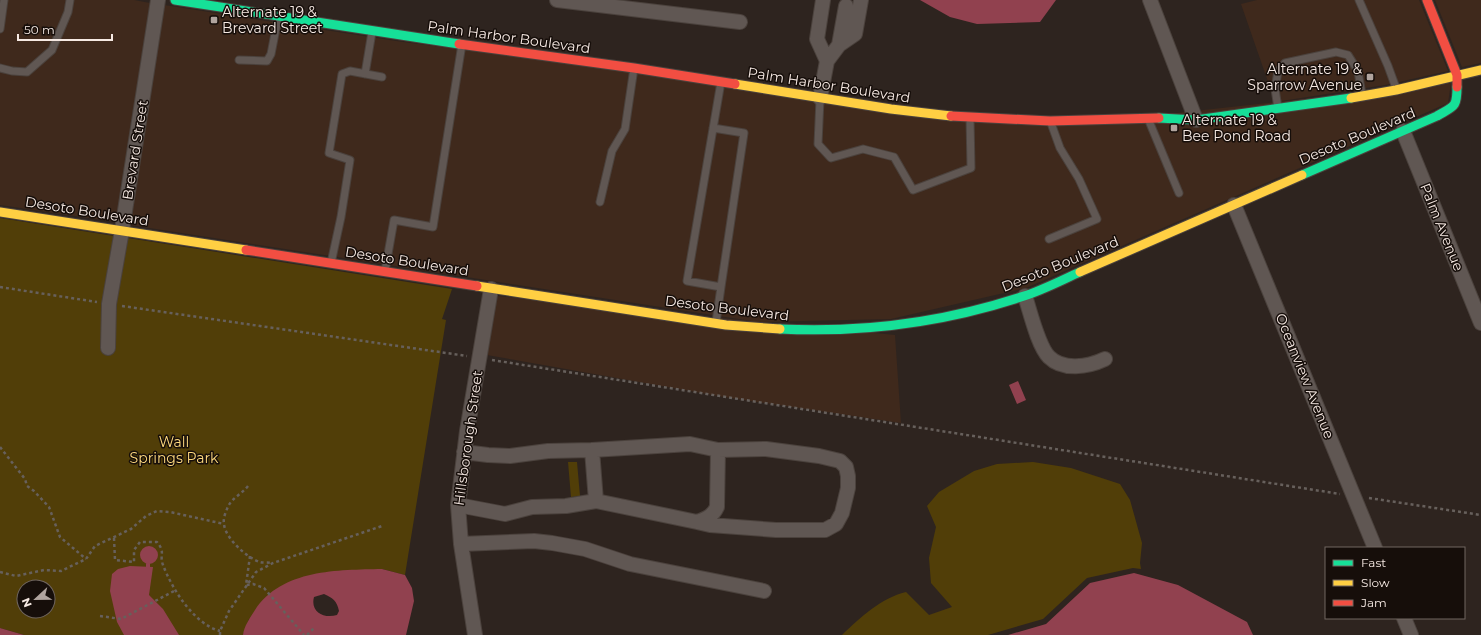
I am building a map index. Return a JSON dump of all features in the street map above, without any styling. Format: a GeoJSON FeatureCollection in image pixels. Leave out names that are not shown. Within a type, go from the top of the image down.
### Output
{"type":"FeatureCollection","features":[{"type":"Feature","properties":{"kind":"street","name":"Brevard Street"},"geometry":{"type":"LineString","coordinates":[[108,348],[109,304],[158,0]]}},
{"type":"Feature","properties":{"kind":"street","name":"Palm Harbor Boulevard"},"geometry":{"type":"LineString","coordinates":[[175,0],[372,31],[634,68],[898,110],[970,118],[1050,121],[1148,118],[1196,120],[1362,96],[1396,90],[1481,70]]}},
{"type":"Feature","properties":{"kind":"street"},"geometry":{"type":"LineString","coordinates":[[557,0],[740,22]]}},
{"type":"Feature","properties":{"kind":"street"},"geometry":{"type":"LineString","coordinates":[[823,0],[818,39],[827,61]]}},
{"type":"Feature","properties":{"kind":"street"},"geometry":{"type":"LineString","coordinates":[[820,98],[827,61],[839,45],[855,34],[861,0]]}},
{"type":"Feature","properties":{"kind":"street"},"geometry":{"type":"LineString","coordinates":[[1150,0],[1196,120]]}},
{"type":"Feature","properties":{"kind":"street"},"geometry":{"type":"LineString","coordinates":[[1427,0],[1457,75]]}},
{"type":"Feature","properties":{"kind":"street"},"geometry":{"type":"LineString","coordinates":[[839,45],[846,6]]}},
{"type":"Feature","properties":{"kind":"street","name":"Desoto Boulevard"},"geometry":{"type":"LineString","coordinates":[[0,212],[716,324],[757,329],[844,330],[883,326],[955,314],[1025,296],[1437,116],[1452,107],[1457,101],[1457,75]]}},
{"type":"Feature","properties":{"kind":"street","name":"Palm Avenue"},"geometry":{"type":"LineString","coordinates":[[1403,131],[1481,323]]}},
{"type":"Feature","properties":{"kind":"street","name":"Oceanview Avenue"},"geometry":{"type":"LineString","coordinates":[[1234,204],[1375,547]]}},
{"type":"Feature","properties":{"kind":"street","name":"Hillsborough Street"},"geometry":{"type":"LineString","coordinates":[[475,635],[461,544],[458,505],[464,452],[492,289]]}},
{"type":"Feature","properties":{"kind":"street"},"geometry":{"type":"LineString","coordinates":[[1025,296],[1042,347],[1049,357],[1056,362],[1069,366],[1086,366],[1104,360]]}},
{"type":"Feature","properties":{"kind":"street"},"geometry":{"type":"LineString","coordinates":[[458,505],[505,514],[532,508],[566,506],[596,501],[710,525],[776,530],[825,530],[836,524],[842,513],[848,488],[846,467],[840,460],[766,448],[718,450],[690,444],[548,451],[510,456],[464,452]]}},
{"type":"Feature","properties":{"kind":"street"},"geometry":{"type":"LineString","coordinates":[[592,450],[596,501]]}},
{"type":"Feature","properties":{"kind":"street"},"geometry":{"type":"LineString","coordinates":[[697,522],[708,518],[714,513],[717,507],[718,450]]}},
{"type":"Feature","properties":{"kind":"street"},"geometry":{"type":"LineString","coordinates":[[461,544],[534,541],[559,544],[585,549],[630,564],[764,591]]}},
{"type":"Feature","properties":{"kind":"street"},"geometry":{"type":"LineString","coordinates":[[1404,619],[1411,635]]}},
{"type":"Feature","properties":{"kind":"lane"},"geometry":{"type":"LineString","coordinates":[[0,29],[4,0]]}},
{"type":"Feature","properties":{"kind":"lane"},"geometry":{"type":"LineString","coordinates":[[0,68],[12,71],[28,72],[52,50],[68,12],[70,0]]}},
{"type":"Feature","properties":{"kind":"lane"},"geometry":{"type":"LineString","coordinates":[[1359,0],[1388,66],[1396,90]]}},
{"type":"Feature","properties":{"kind":"lane"},"geometry":{"type":"LineString","coordinates":[[239,60],[267,61],[271,54],[278,16]]}},
{"type":"Feature","properties":{"kind":"lane"},"geometry":{"type":"LineString","coordinates":[[365,74],[372,31]]}},
{"type":"Feature","properties":{"kind":"lane"},"geometry":{"type":"LineString","coordinates":[[385,272],[394,220],[433,226],[462,44]]}},
{"type":"Feature","properties":{"kind":"lane"},"geometry":{"type":"LineString","coordinates":[[1278,108],[1275,89],[1278,71],[1285,63],[1336,52],[1348,55],[1358,71],[1362,96]]}},
{"type":"Feature","properties":{"kind":"lane"},"geometry":{"type":"LineString","coordinates":[[600,202],[612,151],[625,129],[634,68]]}},
{"type":"Feature","properties":{"kind":"lane"},"geometry":{"type":"LineString","coordinates":[[331,263],[341,217],[350,160],[329,152],[342,74],[350,71],[382,77]]}},
{"type":"Feature","properties":{"kind":"lane"},"geometry":{"type":"LineString","coordinates":[[721,82],[687,282],[721,287]]}},
{"type":"Feature","properties":{"kind":"lane"},"geometry":{"type":"LineString","coordinates":[[820,98],[818,144],[831,158],[863,149],[894,157],[913,190],[971,168],[970,118]]}},
{"type":"Feature","properties":{"kind":"lane"},"geometry":{"type":"LineString","coordinates":[[1148,118],[1179,193]]}},
{"type":"Feature","properties":{"kind":"lane"},"geometry":{"type":"LineString","coordinates":[[1049,239],[1097,219],[1079,179],[1060,148],[1050,121]]}},
{"type":"Feature","properties":{"kind":"lane"},"geometry":{"type":"LineString","coordinates":[[713,128],[744,133],[716,324]]}},
{"type":"Feature","properties":{"kind":"path"},"geometry":{"type":"LineString","coordinates":[[0,287],[479,358],[1481,515]]}},
{"type":"Feature","properties":{"kind":"path"},"geometry":{"type":"LineString","coordinates":[[0,447],[25,479],[27,486],[34,491],[49,507],[60,537],[86,558]]}},
{"type":"Feature","properties":{"kind":"path"},"geometry":{"type":"LineString","coordinates":[[248,486],[242,493],[233,499],[227,508],[224,524],[230,540],[250,556],[259,562],[273,563]]}},
{"type":"Feature","properties":{"kind":"path"},"geometry":{"type":"LineString","coordinates":[[0,572],[16,576],[44,570],[61,571],[86,558],[95,546],[131,529],[146,516],[157,510],[224,524]]}},
{"type":"Feature","properties":{"kind":"path"},"geometry":{"type":"LineString","coordinates":[[220,635],[220,631],[229,611],[256,572],[273,563],[382,526]]}},
{"type":"Feature","properties":{"kind":"path"},"geometry":{"type":"LineString","coordinates":[[114,538],[115,560],[134,562],[134,550],[140,542],[157,542],[162,549],[163,563],[185,605],[212,629],[220,631]]}},
{"type":"Feature","properties":{"kind":"path"},"geometry":{"type":"LineString","coordinates":[[246,585],[250,556]]}},
{"type":"Feature","properties":{"kind":"path"},"geometry":{"type":"LineString","coordinates":[[246,585],[253,584],[264,588],[305,635],[315,628]]}},
{"type":"Feature","properties":{"kind":"path"},"geometry":{"type":"LineString","coordinates":[[100,616],[121,619],[176,590]]}},
{"type":"Feature","properties":{"kind":"shaded area"},"geometry":{"type":"Polygon","coordinates":[[[0,0],[134,0],[150,3],[116,222],[0,205],[0,0]]]}},
{"type":"Feature","properties":{"kind":"shaded area"},"geometry":{"type":"Polygon","coordinates":[[[920,0],[1056,0],[1040,22],[977,24],[950,17],[920,0]]]}},
{"type":"Feature","properties":{"kind":"shaded area"},"geometry":{"type":"Polygon","coordinates":[[[1257,0],[1419,0],[1448,71],[1385,85],[1275,102],[1241,4],[1257,0]]]}},
{"type":"Feature","properties":{"kind":"shaded area"},"geometry":{"type":"Polygon","coordinates":[[[1435,0],[1481,0],[1481,63],[1462,67],[1435,0]]]}},
{"type":"Feature","properties":{"kind":"shaded area"},"geometry":{"type":"Polygon","coordinates":[[[164,5],[396,41],[1049,127],[1451,83],[1448,103],[1026,288],[891,319],[758,322],[130,225],[164,5]]]}},
{"type":"Feature","properties":{"kind":"shaded area"},"geometry":{"type":"Polygon","coordinates":[[[497,296],[895,335],[901,423],[724,397],[487,355],[497,296]]]}},
{"type":"Feature","properties":{"kind":"shaded area"},"geometry":{"type":"Polygon","coordinates":[[[1018,381],[1026,400],[1017,404],[1009,385],[1018,381]]]}},
{"type":"Feature","properties":{"kind":"shaded area"},"geometry":{"type":"Polygon","coordinates":[[[149,546],[155,549],[158,555],[155,561],[149,564],[143,561],[140,555],[143,549],[149,546]]]}},
{"type":"Feature","properties":{"kind":"shaded area"},"geometry":{"type":"Polygon","coordinates":[[[130,566],[153,567],[149,595],[163,609],[179,635],[124,635],[117,622],[110,591],[112,574],[118,569],[130,566]]]}},
{"type":"Feature","properties":{"kind":"shaded area"},"geometry":{"type":"Polygon","coordinates":[[[382,569],[405,575],[412,588],[414,601],[406,635],[243,635],[246,625],[255,610],[266,597],[280,586],[295,579],[312,574],[347,570],[382,569]],[[324,594],[314,597],[314,607],[323,615],[337,615],[339,611],[334,600],[324,594]]]}},
{"type":"Feature","properties":{"kind":"shaded area"},"geometry":{"type":"Polygon","coordinates":[[[1134,573],[1178,585],[1247,622],[1253,635],[1008,635],[1046,624],[1090,583],[1134,573]]]}},
{"type":"Feature","properties":{"kind":"shaded area"},"geometry":{"type":"Polygon","coordinates":[[[0,628],[24,635],[0,635],[0,628]]]}},
{"type":"Feature","properties":{"kind":"green space","name":"Wall Springs Park"},"geometry":{"type":"Polygon","coordinates":[[[0,218],[114,236],[123,266],[128,238],[452,289],[442,319],[446,320],[405,575],[382,569],[249,619],[243,635],[24,635],[0,628],[0,218]]]}},
{"type":"Feature","properties":{"kind":"green space"},"geometry":{"type":"Polygon","coordinates":[[[568,462],[577,462],[580,496],[571,497],[568,462]]]}},
{"type":"Feature","properties":{"kind":"green space"},"geometry":{"type":"Polygon","coordinates":[[[1033,462],[1071,468],[1120,484],[1130,500],[1142,543],[1140,563],[1141,569],[1133,568],[1087,578],[1043,619],[988,635],[842,635],[880,603],[906,592],[929,615],[952,607],[931,583],[929,558],[936,527],[927,506],[939,492],[974,471],[997,464],[1033,462]]]}},
{"type":"Feature","properties":{"kind":"traffic: fast"},"geometry":{"type":"LineString","coordinates":[[175,0],[459,44]]}},
{"type":"Feature","properties":{"kind":"traffic: fast"},"geometry":{"type":"LineString","coordinates":[[1302,175],[1437,116],[1453,106],[1456,99],[1457,87]]}},
{"type":"Feature","properties":{"kind":"traffic: fast"},"geometry":{"type":"LineString","coordinates":[[1159,118],[1196,120],[1351,98]]}},
{"type":"Feature","properties":{"kind":"traffic: fast"},"geometry":{"type":"LineString","coordinates":[[780,329],[811,330],[873,327],[934,319],[964,313],[1024,296],[1080,272]]}},
{"type":"Feature","properties":{"kind":"traffic: slow"},"geometry":{"type":"LineString","coordinates":[[1351,98],[1396,90],[1481,70]]}},
{"type":"Feature","properties":{"kind":"traffic: slow"},"geometry":{"type":"LineString","coordinates":[[735,84],[891,109],[951,116]]}},
{"type":"Feature","properties":{"kind":"traffic: slow"},"geometry":{"type":"LineString","coordinates":[[1080,272],[1302,175]]}},
{"type":"Feature","properties":{"kind":"traffic: slow"},"geometry":{"type":"LineString","coordinates":[[0,212],[246,250]]}},
{"type":"Feature","properties":{"kind":"traffic: slow"},"geometry":{"type":"LineString","coordinates":[[477,286],[726,325],[780,329]]}},
{"type":"Feature","properties":{"kind":"traffic: jam"},"geometry":{"type":"LineString","coordinates":[[1427,0],[1457,75],[1457,87]]}},
{"type":"Feature","properties":{"kind":"traffic: jam"},"geometry":{"type":"LineString","coordinates":[[459,44],[634,68],[735,84]]}},
{"type":"Feature","properties":{"kind":"traffic: jam"},"geometry":{"type":"LineString","coordinates":[[951,116],[1050,121],[1159,118]]}},
{"type":"Feature","properties":{"kind":"traffic: jam"},"geometry":{"type":"LineString","coordinates":[[246,250],[477,286]]}},
{"type":"Feature","properties":{"kind":"place","name":"Alternate 19 & Brevard Street"},"geometry":{"type":"Point","coordinates":[214,20]}},
{"type":"Feature","properties":{"kind":"place","name":"Alternate 19 & Sparrow Avenue"},"geometry":{"type":"Point","coordinates":[1370,77]}},
{"type":"Feature","properties":{"kind":"place","name":"Alternate 19 & Bee Pond Road"},"geometry":{"type":"Point","coordinates":[1174,128]}}]}
